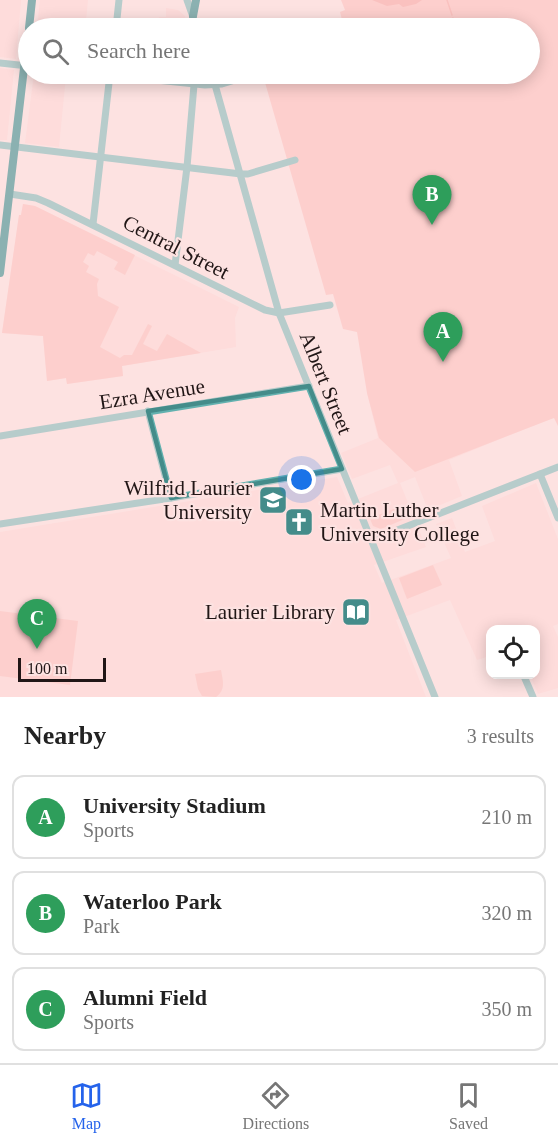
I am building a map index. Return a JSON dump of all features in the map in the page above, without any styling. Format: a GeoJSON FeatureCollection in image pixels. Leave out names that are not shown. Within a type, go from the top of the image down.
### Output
{"type":"FeatureCollection","features":[{"type":"Feature","properties":{"kind":"main road"},"geometry":{"type":"LineString","coordinates":[[30,18],[32,0]]}},
{"type":"Feature","properties":{"kind":"main road"},"geometry":{"type":"LineString","coordinates":[[193,16],[196,0]]}},
{"type":"Feature","properties":{"kind":"main road"},"geometry":{"type":"LineString","coordinates":[[0,273],[3,229],[25,84]]}},
{"type":"Feature","properties":{"kind":"street"},"geometry":{"type":"LineString","coordinates":[[117,18],[119,0]]}},
{"type":"Feature","properties":{"kind":"street"},"geometry":{"type":"LineString","coordinates":[[187,0],[193,16]]}},
{"type":"Feature","properties":{"kind":"street"},"geometry":{"type":"LineString","coordinates":[[0,63],[18,65]]}},
{"type":"Feature","properties":{"kind":"street"},"geometry":{"type":"LineString","coordinates":[[93,224],[109,84]]}},
{"type":"Feature","properties":{"kind":"street"},"geometry":{"type":"LineString","coordinates":[[186,84],[219,84]]}},
{"type":"Feature","properties":{"kind":"street"},"geometry":{"type":"LineString","coordinates":[[175,265],[194,85]]}},
{"type":"Feature","properties":{"kind":"street","name":"Albert Street"},"geometry":{"type":"LineString","coordinates":[[215,85],[242,174],[279,313],[435,697]]}},
{"type":"Feature","properties":{"kind":"street"},"geometry":{"type":"LineString","coordinates":[[0,145],[242,174],[295,160]]}},
{"type":"Feature","properties":{"kind":"street","name":"Central Street"},"geometry":{"type":"LineString","coordinates":[[10,194],[42,200],[265,310],[279,313],[330,305]]}},
{"type":"Feature","properties":{"kind":"street","name":"Ezra Avenue"},"geometry":{"type":"LineString","coordinates":[[0,436],[309,386]]}},
{"type":"Feature","properties":{"kind":"street"},"geometry":{"type":"LineString","coordinates":[[148,411],[171,498]]}},
{"type":"Feature","properties":{"kind":"street"},"geometry":{"type":"LineString","coordinates":[[372,540],[558,467]]}},
{"type":"Feature","properties":{"kind":"street"},"geometry":{"type":"LineString","coordinates":[[0,524],[342,469]]}},
{"type":"Feature","properties":{"kind":"street"},"geometry":{"type":"LineString","coordinates":[[540,474],[558,518]]}},
{"type":"Feature","properties":{"kind":"street"},"geometry":{"type":"LineString","coordinates":[[525,679],[532,697]]}},
{"type":"Feature","properties":{"kind":"highlighted area"},"geometry":{"type":"Polygon","coordinates":[[[309,386],[342,469],[171,498],[148,411],[309,386]]]}},
{"type":"Feature","properties":{"kind":"shaded area"},"geometry":{"type":"Polygon","coordinates":[[[0,0],[21,0],[16,59],[0,57],[0,0]]]}},
{"type":"Feature","properties":{"kind":"shaded area"},"geometry":{"type":"Polygon","coordinates":[[[40,0],[88,0],[86,18],[38,18],[40,0]]]}},
{"type":"Feature","properties":{"kind":"shaded area"},"geometry":{"type":"Polygon","coordinates":[[[341,0],[558,0],[558,426],[554,418],[415,472],[379,438],[367,393],[357,332],[343,329],[333,294],[326,295],[265,84],[540,84],[540,18],[342,18],[340,12],[345,10],[341,0]]]}},
{"type":"Feature","properties":{"kind":"shaded area"},"geometry":{"type":"Polygon","coordinates":[[[372,0],[422,0],[403,7],[399,4],[387,6],[372,0]]]}},
{"type":"Feature","properties":{"kind":"shaded area"},"geometry":{"type":"Polygon","coordinates":[[[166,8],[178,10],[186,18],[159,18],[166,17],[166,8]]]}},
{"type":"Feature","properties":{"kind":"shaded area"},"geometry":{"type":"Polygon","coordinates":[[[0,68],[14,70],[7,140],[0,140],[0,68]]]}},
{"type":"Feature","properties":{"kind":"shaded area"},"geometry":{"type":"Polygon","coordinates":[[[33,84],[65,84],[59,147],[25,143],[33,84]]]}},
{"type":"Feature","properties":{"kind":"shaded area"},"geometry":{"type":"Polygon","coordinates":[[[23,204],[35,206],[239,307],[235,318],[236,347],[122,366],[123,376],[67,384],[66,378],[47,381],[43,336],[2,333],[19,215],[21,215],[23,204]]]}},
{"type":"Feature","properties":{"kind":"shaded area"},"geometry":{"type":"Polygon","coordinates":[[[23,204],[35,206],[135,255],[125,275],[114,269],[118,262],[97,251],[94,256],[88,253],[83,262],[89,266],[86,272],[99,279],[98,296],[119,307],[100,347],[120,358],[124,355],[132,355],[148,324],[152,326],[143,344],[157,351],[167,334],[201,353],[122,366],[123,376],[67,384],[66,378],[47,381],[43,336],[2,333],[19,215],[21,215],[23,204]]]}},
{"type":"Feature","properties":{"kind":"shaded area","name":"Wilfrid Laurier University"},"geometry":{"type":"Polygon","coordinates":[[[367,393],[542,422],[449,460],[462,496],[428,510],[415,477],[400,483],[426,547],[374,565],[382,583],[451,558],[436,524],[452,518],[465,552],[495,541],[482,506],[536,483],[558,539],[558,624],[553,626],[558,637],[558,688],[538,694],[532,679],[540,679],[540,625],[486,625],[486,657],[477,660],[450,600],[396,620],[426,697],[0,697],[0,532],[337,477],[348,503],[398,483],[390,465],[352,479],[341,453],[378,438],[367,393]]]}},
{"type":"Feature","properties":{"kind":"shaded area"},"geometry":{"type":"Polygon","coordinates":[[[401,506],[407,518],[381,529],[373,526],[368,514],[374,512],[376,516],[401,506]]]}},
{"type":"Feature","properties":{"kind":"shaded area"},"geometry":{"type":"Polygon","coordinates":[[[433,565],[442,585],[407,599],[399,578],[433,565]]]}},
{"type":"Feature","properties":{"kind":"shaded area"},"geometry":{"type":"Polygon","coordinates":[[[0,611],[78,621],[70,685],[0,676],[0,611]]]}},
{"type":"Feature","properties":{"kind":"shaded area"},"geometry":{"type":"Polygon","coordinates":[[[221,670],[223,685],[219,694],[216,697],[202,696],[195,674],[221,670]]]}},
{"type":"Feature","properties":{"kind":"waterway"},"geometry":{"type":"LineString","coordinates":[[447,0],[452,15]]}},
{"type":"Feature","properties":{"kind":"place","name":"Waterloo Park"},"geometry":{"type":"Point","coordinates":[432,225]}},
{"type":"Feature","properties":{"kind":"place","name":"University Stadium"},"geometry":{"type":"Point","coordinates":[443,362]}},
{"type":"Feature","properties":{"kind":"place","name":"Wilfrid Laurier University"},"geometry":{"type":"Point","coordinates":[273,500]}},
{"type":"Feature","properties":{"kind":"place","name":"Martin Luther University College"},"geometry":{"type":"Point","coordinates":[299,522]}},
{"type":"Feature","properties":{"kind":"place","name":"Laurier Library"},"geometry":{"type":"Point","coordinates":[356,612]}},
{"type":"Feature","properties":{"kind":"place","name":"Alumni Field"},"geometry":{"type":"Point","coordinates":[37,649]}}]}
